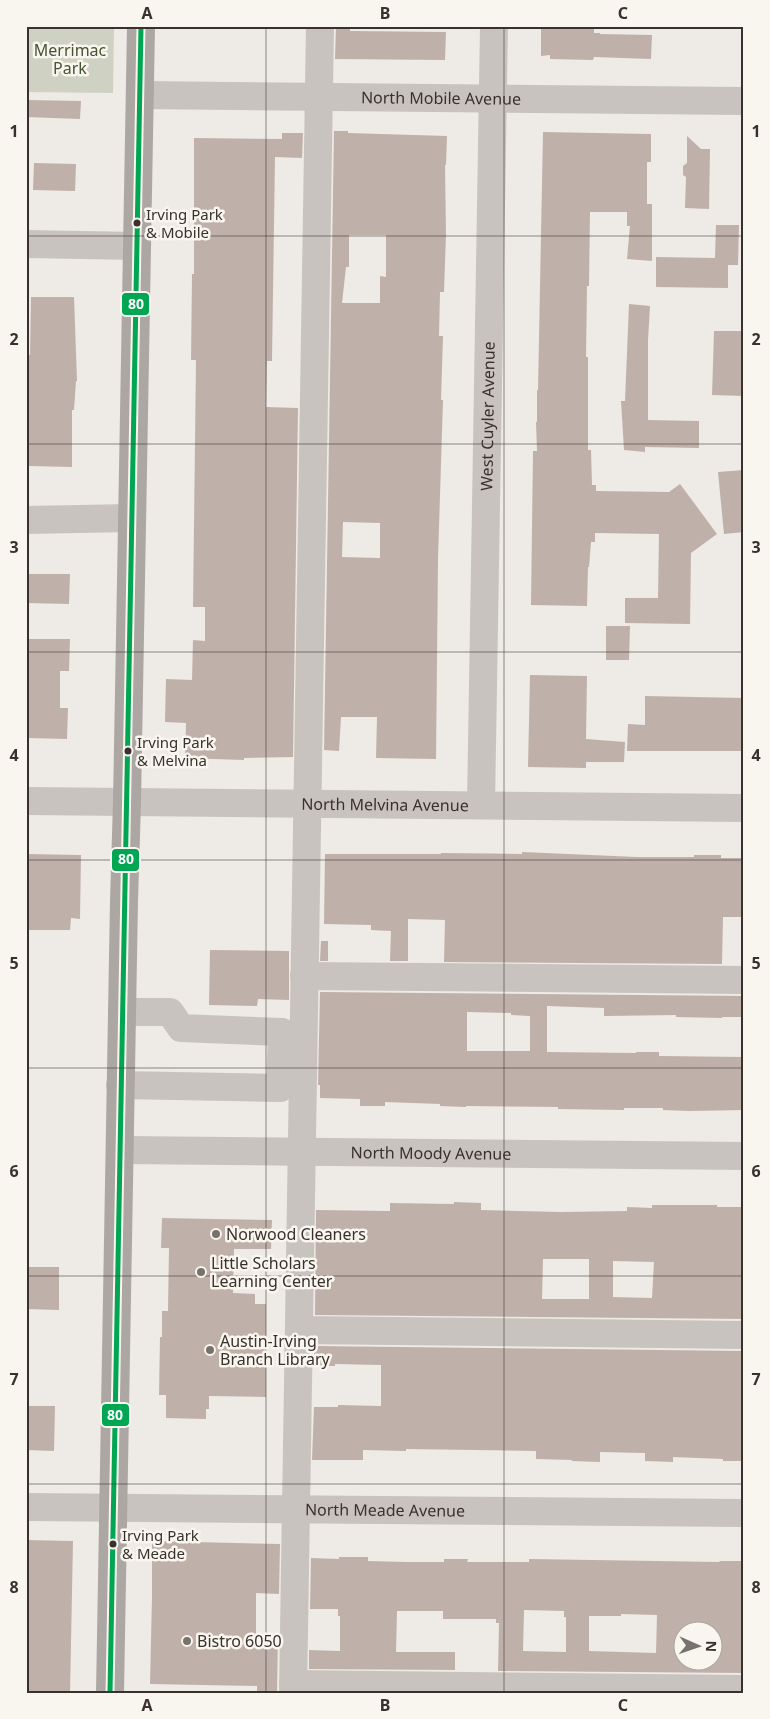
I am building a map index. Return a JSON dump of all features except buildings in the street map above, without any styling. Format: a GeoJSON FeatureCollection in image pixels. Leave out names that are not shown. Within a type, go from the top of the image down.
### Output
{"type":"FeatureCollection","features":[{"type":"Feature","properties":{"kind":"main road"},"geometry":{"type":"LineString","coordinates":[[110,1693],[141,26]]}},
{"type":"Feature","properties":{"kind":"street"},"geometry":{"type":"LineString","coordinates":[[120,1085],[280,1088],[304,976],[320,26]]}},
{"type":"Feature","properties":{"kind":"street","name":"West Cuyler Avenue"},"geometry":{"type":"LineString","coordinates":[[481,805],[494,26]]}},
{"type":"Feature","properties":{"kind":"street","name":"North Mobile Avenue"},"geometry":{"type":"LineString","coordinates":[[140,96],[744,101]]}},
{"type":"Feature","properties":{"kind":"street"},"geometry":{"type":"LineString","coordinates":[[26,244],[137,246]]}},
{"type":"Feature","properties":{"kind":"street"},"geometry":{"type":"LineString","coordinates":[[26,520],[132,518]]}},
{"type":"Feature","properties":{"kind":"street","name":"North Melvina Avenue"},"geometry":{"type":"LineString","coordinates":[[26,801],[744,808]]}},
{"type":"Feature","properties":{"kind":"street"},"geometry":{"type":"LineString","coordinates":[[304,976],[744,980]]}},
{"type":"Feature","properties":{"kind":"street"},"geometry":{"type":"LineString","coordinates":[[122,1012],[170,1012],[181,1028],[293,1032]]}},
{"type":"Feature","properties":{"kind":"street"},"geometry":{"type":"LineString","coordinates":[[293,1032],[302,1152],[293,1688],[744,1689]]}},
{"type":"Feature","properties":{"kind":"street","name":"North Moody Avenue"},"geometry":{"type":"LineString","coordinates":[[120,1150],[744,1156]]}},
{"type":"Feature","properties":{"kind":"street"},"geometry":{"type":"LineString","coordinates":[[299,1330],[744,1335]]}},
{"type":"Feature","properties":{"kind":"street","name":"North Meade Avenue"},"geometry":{"type":"LineString","coordinates":[[26,1506],[744,1513]]}},
{"type":"Feature","properties":{"kind":"green space","name":"Merrimac Park"},"geometry":{"type":"Polygon","coordinates":[[[26,26],[114,26],[113,93],[26,92],[26,26]]]}},
{"type":"Feature","properties":{"kind":"transit line","name":"80"},"geometry":{"type":"LineString","coordinates":[[110,1693],[141,26]]}},
{"type":"Feature","properties":{"kind":"place","name":"Irving Park & Mobile"},"geometry":{"type":"Point","coordinates":[137,223]}},
{"type":"Feature","properties":{"kind":"place","name":"Irving Park & Melvina"},"geometry":{"type":"Point","coordinates":[128,751]}},
{"type":"Feature","properties":{"kind":"place","name":"Norwood Cleaners"},"geometry":{"type":"Point","coordinates":[216,1234]}},
{"type":"Feature","properties":{"kind":"place","name":"Little Scholars Learning Center"},"geometry":{"type":"Point","coordinates":[201,1272]}},
{"type":"Feature","properties":{"kind":"place","name":"Austin-Irving Branch Library"},"geometry":{"type":"Point","coordinates":[210,1350]}},
{"type":"Feature","properties":{"kind":"place","name":"Irving Park & Meade"},"geometry":{"type":"Point","coordinates":[113,1544]}},
{"type":"Feature","properties":{"kind":"place","name":"Bistro 6050"},"geometry":{"type":"Point","coordinates":[187,1641]}}]}
